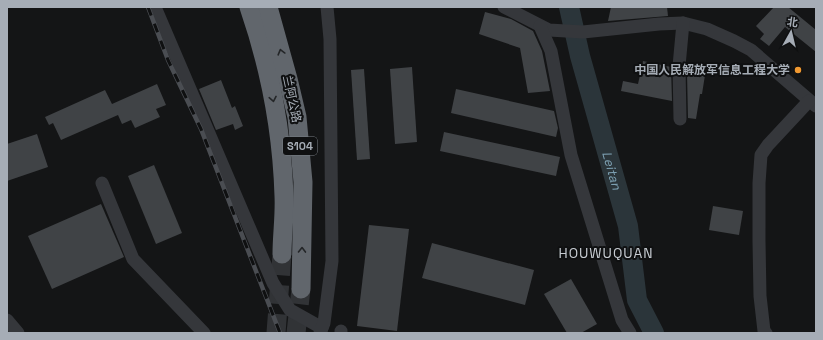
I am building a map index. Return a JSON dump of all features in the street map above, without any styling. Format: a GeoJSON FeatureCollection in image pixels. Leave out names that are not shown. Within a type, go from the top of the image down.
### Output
{"type":"FeatureCollection","features":[{"type":"Feature","properties":{"kind":"highway","name":"兰阿公路"},"geometry":{"type":"LineString","coordinates":[[249,7],[269,76],[280,132],[284,197],[282,254]]}},
{"type":"Feature","properties":{"kind":"highway","name":"兰阿公路"},"geometry":{"type":"LineString","coordinates":[[268,7],[297,117],[302,182],[301,289]]}},
{"type":"Feature","properties":{"kind":"street"},"geometry":{"type":"LineString","coordinates":[[155,7],[273,283],[290,310],[321,330],[324,323],[332,262],[330,39],[327,7]]}},
{"type":"Feature","properties":{"kind":"street"},"geometry":{"type":"LineString","coordinates":[[504,7],[545,28],[582,32],[659,24],[683,24],[696,26],[720,34],[751,50],[812,103],[768,145],[761,155],[759,183],[760,296],[764,331],[766,333]]}},
{"type":"Feature","properties":{"kind":"street"},"geometry":{"type":"LineString","coordinates":[[680,119],[679,66],[683,24]]}},
{"type":"Feature","properties":{"kind":"street"},"geometry":{"type":"LineString","coordinates":[[545,28],[551,51],[571,155],[622,320],[630,333]]}},
{"type":"Feature","properties":{"kind":"street"},"geometry":{"type":"LineString","coordinates":[[102,183],[133,259],[204,333]]}},
{"type":"Feature","properties":{"kind":"street"},"geometry":{"type":"LineString","coordinates":[[7,320],[18,333]]}},
{"type":"Feature","properties":{"kind":"building"},"geometry":{"type":"Polygon","coordinates":[[[611,7],[667,7],[668,16],[608,21],[611,7]]]}},
{"type":"Feature","properties":{"kind":"building"},"geometry":{"type":"Polygon","coordinates":[[[774,7],[788,7],[816,30],[816,52],[785,27],[769,46],[760,39],[764,34],[756,26],[774,7]]]}},
{"type":"Feature","properties":{"kind":"building"},"geometry":{"type":"Polygon","coordinates":[[[485,12],[511,19],[533,31],[542,51],[550,91],[528,93],[520,48],[479,34],[485,12]]]}},
{"type":"Feature","properties":{"kind":"building"},"geometry":{"type":"Polygon","coordinates":[[[643,61],[671,67],[672,101],[621,91],[623,81],[638,84],[643,61]]]}},
{"type":"Feature","properties":{"kind":"building"},"geometry":{"type":"Polygon","coordinates":[[[412,67],[417,142],[395,144],[390,69],[412,67]]]}},
{"type":"Feature","properties":{"kind":"building"},"geometry":{"type":"Polygon","coordinates":[[[364,69],[370,159],[357,160],[351,70],[364,69]]]}},
{"type":"Feature","properties":{"kind":"building"},"geometry":{"type":"Polygon","coordinates":[[[687,73],[705,75],[696,119],[688,118],[687,73]]]}},
{"type":"Feature","properties":{"kind":"building"},"geometry":{"type":"Polygon","coordinates":[[[221,80],[232,108],[235,106],[243,126],[235,130],[233,124],[216,130],[199,89],[221,80]]]}},
{"type":"Feature","properties":{"kind":"building"},"geometry":{"type":"Polygon","coordinates":[[[157,84],[166,105],[156,109],[160,117],[135,128],[131,120],[122,124],[118,115],[61,140],[53,123],[49,125],[45,117],[105,90],[112,104],[157,84]]]}},
{"type":"Feature","properties":{"kind":"building"},"geometry":{"type":"Polygon","coordinates":[[[456,89],[554,111],[558,128],[556,137],[451,113],[456,89]]]}},
{"type":"Feature","properties":{"kind":"building"},"geometry":{"type":"Polygon","coordinates":[[[444,132],[560,157],[556,176],[440,151],[444,132]]]}},
{"type":"Feature","properties":{"kind":"building"},"geometry":{"type":"Polygon","coordinates":[[[37,134],[48,167],[7,181],[7,144],[37,134]]]}},
{"type":"Feature","properties":{"kind":"building"},"geometry":{"type":"Polygon","coordinates":[[[154,165],[182,233],[156,244],[128,176],[154,165]]]}},
{"type":"Feature","properties":{"kind":"building"},"geometry":{"type":"Polygon","coordinates":[[[101,204],[124,257],[52,289],[28,236],[101,204]]]}},
{"type":"Feature","properties":{"kind":"building"},"geometry":{"type":"Polygon","coordinates":[[[713,206],[743,211],[739,235],[709,230],[713,206]]]}},
{"type":"Feature","properties":{"kind":"building"},"geometry":{"type":"Polygon","coordinates":[[[369,225],[409,229],[397,331],[357,326],[369,225]]]}},
{"type":"Feature","properties":{"kind":"building"},"geometry":{"type":"Polygon","coordinates":[[[432,243],[534,270],[525,305],[422,278],[432,243]]]}},
{"type":"Feature","properties":{"kind":"building"},"geometry":{"type":"Polygon","coordinates":[[[571,279],[597,324],[581,333],[567,333],[544,294],[571,279]]]}},
{"type":"Feature","properties":{"kind":"waterway","name":"Leitan"},"geometry":{"type":"LineString","coordinates":[[569,7],[580,56],[628,226],[637,300],[654,333]]}},
{"type":"Feature","properties":{"kind":"tunnel"},"geometry":{"type":"LineString","coordinates":[[276,333],[282,254]]}},
{"type":"Feature","properties":{"kind":"tunnel"},"geometry":{"type":"LineString","coordinates":[[296,333],[301,289]]}},
{"type":"Feature","properties":{"kind":"railway"},"geometry":{"type":"LineString","coordinates":[[148,7],[168,60],[201,129],[280,333]]}},
{"type":"Feature","properties":{"kind":"place","name":"中国人民解放军信息工程大学"},"geometry":{"type":"Point","coordinates":[798,70]}},
{"type":"Feature","properties":{"kind":"district","name":"HOUWUQUAN"},"geometry":{"type":"Point","coordinates":[606,253]}}]}
